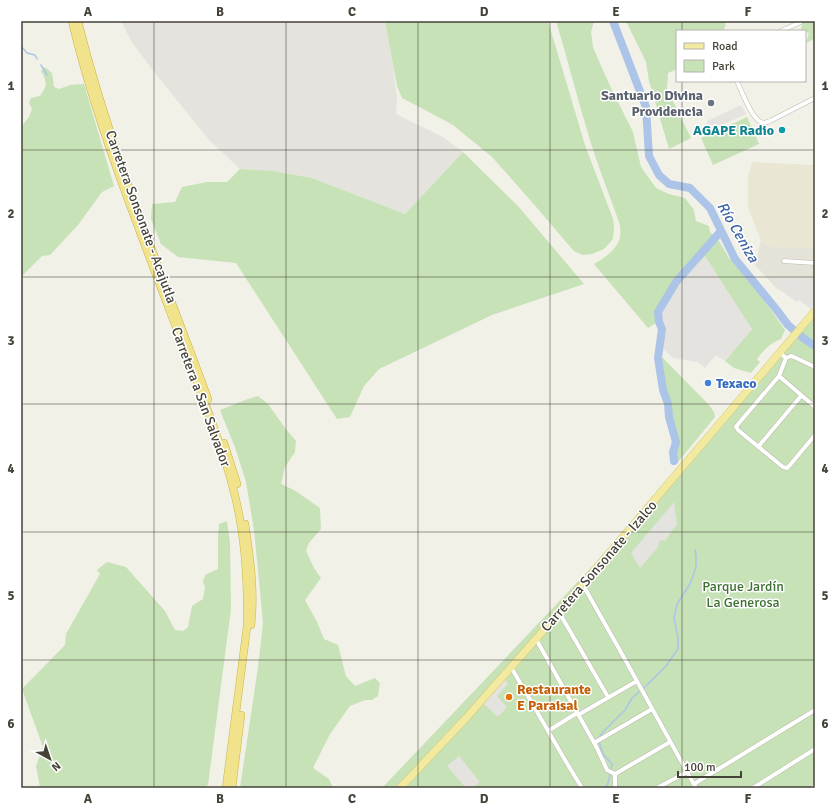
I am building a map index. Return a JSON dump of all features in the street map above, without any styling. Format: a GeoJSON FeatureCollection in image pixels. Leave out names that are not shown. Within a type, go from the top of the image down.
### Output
{"type":"FeatureCollection","features":[{"type":"Feature","properties":{"kind":"highway","name":"Carretera a San Salvador"},"geometry":{"type":"LineString","coordinates":[[72,21],[81,58],[100,122],[216,434],[238,509],[244,551],[248,603],[247,628],[226,788]]}},
{"type":"Feature","properties":{"kind":"highway","name":"Carretera Sonsonate - Acajutla"},"geometry":{"type":"LineString","coordinates":[[78,21],[88,62],[105,119],[226,447],[235,475],[242,505],[251,575],[252,615],[232,788]]}},
{"type":"Feature","properties":{"kind":"main road","name":"Carretera Sonsonate - Izalco"},"geometry":{"type":"LineString","coordinates":[[400,788],[512,667],[783,356],[792,338],[815,311]]}},
{"type":"Feature","properties":{"kind":"street"},"geometry":{"type":"LineString","coordinates":[[783,30],[803,21]]}},
{"type":"Feature","properties":{"kind":"street"},"geometry":{"type":"LineString","coordinates":[[737,82],[756,119],[764,123],[815,98]]}},
{"type":"Feature","properties":{"kind":"street"},"geometry":{"type":"LineString","coordinates":[[784,261],[815,263]]}},
{"type":"Feature","properties":{"kind":"street"},"geometry":{"type":"LineString","coordinates":[[815,367],[794,357],[783,356],[779,376],[736,427],[758,447],[783,467],[787,468],[815,435]]}},
{"type":"Feature","properties":{"kind":"street"},"geometry":{"type":"LineString","coordinates":[[779,376],[815,407]]}},
{"type":"Feature","properties":{"kind":"street"},"geometry":{"type":"LineString","coordinates":[[758,447],[801,396]]}},
{"type":"Feature","properties":{"kind":"street"},"geometry":{"type":"LineString","coordinates":[[583,585],[695,786],[815,710]]}},
{"type":"Feature","properties":{"kind":"street"},"geometry":{"type":"LineString","coordinates":[[560,612],[608,697]]}},
{"type":"Feature","properties":{"kind":"street"},"geometry":{"type":"LineString","coordinates":[[536,639],[578,714],[596,742],[608,770],[614,773]]}},
{"type":"Feature","properties":{"kind":"street"},"geometry":{"type":"LineString","coordinates":[[512,667],[564,760],[582,788]]}},
{"type":"Feature","properties":{"kind":"street"},"geometry":{"type":"LineString","coordinates":[[548,731],[608,697],[638,683]]}},
{"type":"Feature","properties":{"kind":"street"},"geometry":{"type":"LineString","coordinates":[[596,742],[652,709]]}},
{"type":"Feature","properties":{"kind":"street"},"geometry":{"type":"LineString","coordinates":[[614,773],[670,742]]}},
{"type":"Feature","properties":{"kind":"street"},"geometry":{"type":"LineString","coordinates":[[753,788],[815,749]]}},
{"type":"Feature","properties":{"kind":"street"},"geometry":{"type":"LineString","coordinates":[[657,788],[687,772]]}},
{"type":"Feature","properties":{"kind":"street"},"geometry":{"type":"LineString","coordinates":[[614,773],[615,788]]}},
{"type":"Feature","properties":{"kind":"shaded area"},"geometry":{"type":"Polygon","coordinates":[[[121,21],[385,21],[392,57],[397,100],[396,114],[443,137],[463,152],[405,214],[312,178],[273,171],[240,169],[210,141],[154,72],[131,41],[121,21]]]}},
{"type":"Feature","properties":{"kind":"shaded area"},"geometry":{"type":"Polygon","coordinates":[[[742,106],[746,114],[709,131],[706,125],[707,121],[742,106]]]}},
{"type":"Feature","properties":{"kind":"shaded area"},"geometry":{"type":"Polygon","coordinates":[[[752,162],[815,165],[815,248],[772,247],[761,240],[748,208],[748,176],[752,162]]]}},
{"type":"Feature","properties":{"kind":"shaded area"},"geometry":{"type":"Polygon","coordinates":[[[761,240],[772,247],[815,248],[815,300],[777,289],[755,265],[761,240]]]}},
{"type":"Feature","properties":{"kind":"shaded area"},"geometry":{"type":"Polygon","coordinates":[[[705,256],[752,329],[725,361],[716,355],[705,368],[698,362],[673,358],[661,347],[665,330],[660,312],[679,283],[705,256]]]}},
{"type":"Feature","properties":{"kind":"shaded area"},"geometry":{"type":"Polygon","coordinates":[[[774,277],[815,279],[815,289],[813,291],[815,293],[815,305],[811,309],[799,300],[797,302],[780,290],[774,277]]]}},
{"type":"Feature","properties":{"kind":"shaded area"},"geometry":{"type":"Polygon","coordinates":[[[674,502],[677,524],[665,541],[660,541],[658,547],[640,568],[631,553],[674,502]]]}},
{"type":"Feature","properties":{"kind":"shaded area"},"geometry":{"type":"Polygon","coordinates":[[[505,679],[508,684],[497,696],[507,707],[498,717],[483,703],[505,679]]]}},
{"type":"Feature","properties":{"kind":"shaded area"},"geometry":{"type":"Polygon","coordinates":[[[459,756],[480,782],[473,788],[466,788],[447,766],[459,756]]]}},
{"type":"Feature","properties":{"kind":"green space"},"geometry":{"type":"Polygon","coordinates":[[[385,21],[548,21],[585,145],[613,219],[613,239],[604,249],[592,254],[583,255],[574,251],[492,157],[453,125],[402,98],[397,86],[385,21]]]}},
{"type":"Feature","properties":{"kind":"green space"},"geometry":{"type":"Polygon","coordinates":[[[556,21],[594,21],[591,32],[593,47],[633,132],[641,167],[656,188],[669,194],[685,198],[694,210],[696,221],[709,226],[710,232],[719,241],[729,258],[764,300],[785,330],[781,339],[773,343],[762,352],[757,359],[760,362],[751,373],[734,368],[725,361],[752,329],[698,262],[679,283],[660,312],[662,319],[648,328],[594,264],[606,256],[616,246],[620,236],[620,225],[598,166],[556,21]]]}},
{"type":"Feature","properties":{"kind":"green space"},"geometry":{"type":"Polygon","coordinates":[[[626,21],[724,21],[726,26],[724,28],[725,30],[676,30],[676,69],[668,73],[667,89],[691,138],[669,149],[649,81],[646,62],[626,21]]]}},
{"type":"Feature","properties":{"kind":"green space"},"geometry":{"type":"Polygon","coordinates":[[[815,21],[814,39],[806,43],[809,33],[806,32],[806,30],[800,30],[803,22],[815,21]]]}},
{"type":"Feature","properties":{"kind":"green space"},"geometry":{"type":"Polygon","coordinates":[[[45,67],[52,73],[54,87],[59,89],[70,85],[84,84],[114,186],[102,192],[78,225],[50,255],[42,256],[21,277],[21,127],[29,117],[32,109],[29,103],[31,98],[40,96],[46,84],[41,71],[45,67]]]}},
{"type":"Feature","properties":{"kind":"green space"},"geometry":{"type":"Polygon","coordinates":[[[747,117],[759,144],[713,165],[701,138],[747,117]]]}},
{"type":"Feature","properties":{"kind":"green space"},"geometry":{"type":"Polygon","coordinates":[[[463,152],[518,206],[584,284],[492,315],[379,369],[364,386],[350,417],[337,419],[236,263],[178,257],[161,244],[151,219],[152,204],[175,202],[182,187],[207,182],[227,182],[240,169],[273,171],[312,178],[405,214],[463,152]]]}},
{"type":"Feature","properties":{"kind":"green space","name":"Parque Jardín La Generosa"},"geometry":{"type":"Polygon","coordinates":[[[815,306],[815,788],[382,788],[644,512],[815,306]]]}},
{"type":"Feature","properties":{"kind":"green space"},"geometry":{"type":"Polygon","coordinates":[[[660,355],[709,405],[714,412],[715,417],[678,462],[675,452],[677,441],[670,417],[669,404],[664,390],[660,355]]]}},
{"type":"Feature","properties":{"kind":"green space"},"geometry":{"type":"Polygon","coordinates":[[[258,396],[268,404],[296,441],[295,452],[285,467],[281,484],[294,490],[320,508],[321,529],[309,543],[306,551],[314,568],[321,578],[305,600],[324,639],[338,645],[346,676],[355,686],[375,678],[380,683],[378,696],[372,700],[365,700],[350,706],[330,734],[313,768],[329,779],[333,788],[240,788],[263,623],[254,530],[246,482],[236,450],[220,410],[258,396]]]}},
{"type":"Feature","properties":{"kind":"green space"},"geometry":{"type":"Polygon","coordinates":[[[227,521],[230,542],[231,609],[208,785],[203,788],[40,788],[36,766],[43,747],[22,689],[65,645],[66,634],[100,574],[97,570],[107,562],[126,567],[165,611],[175,630],[183,631],[188,627],[192,606],[203,599],[205,587],[203,582],[205,575],[218,569],[219,524],[227,521]]]}},
{"type":"Feature","properties":{"kind":"waterway","name":"Río Ceniza"},"geometry":{"type":"LineString","coordinates":[[613,21],[646,107],[649,156],[659,175],[669,184],[690,188],[710,208],[735,259],[788,325],[815,346]]}},
{"type":"Feature","properties":{"kind":"waterway"},"geometry":{"type":"LineString","coordinates":[[21,46],[27,53],[35,55],[37,59]]}},
{"type":"Feature","properties":{"kind":"waterway"},"geometry":{"type":"LineString","coordinates":[[41,65],[47,75]]}},
{"type":"Feature","properties":{"kind":"waterway"},"geometry":{"type":"LineString","coordinates":[[674,461],[673,452],[676,442],[669,417],[668,404],[663,390],[658,358],[662,329],[659,322],[658,312],[676,282],[721,231]]}},
{"type":"Feature","properties":{"kind":"waterway"},"geometry":{"type":"LineString","coordinates":[[606,788],[612,764],[603,754],[599,738],[625,710],[632,698],[666,666],[678,649],[678,638],[674,618],[677,604],[690,584],[696,567],[695,550]]}},
{"type":"Feature","properties":{"kind":"place","name":"Santuario Divina Providencia"},"geometry":{"type":"Point","coordinates":[711,103]}},
{"type":"Feature","properties":{"kind":"place","name":"AGAPE Radio"},"geometry":{"type":"Point","coordinates":[782,130]}},
{"type":"Feature","properties":{"kind":"place","name":"Texaco"},"geometry":{"type":"Point","coordinates":[708,383]}},
{"type":"Feature","properties":{"kind":"place","name":"Restaurante E Paraisal"},"geometry":{"type":"Point","coordinates":[509,697]}}]}
